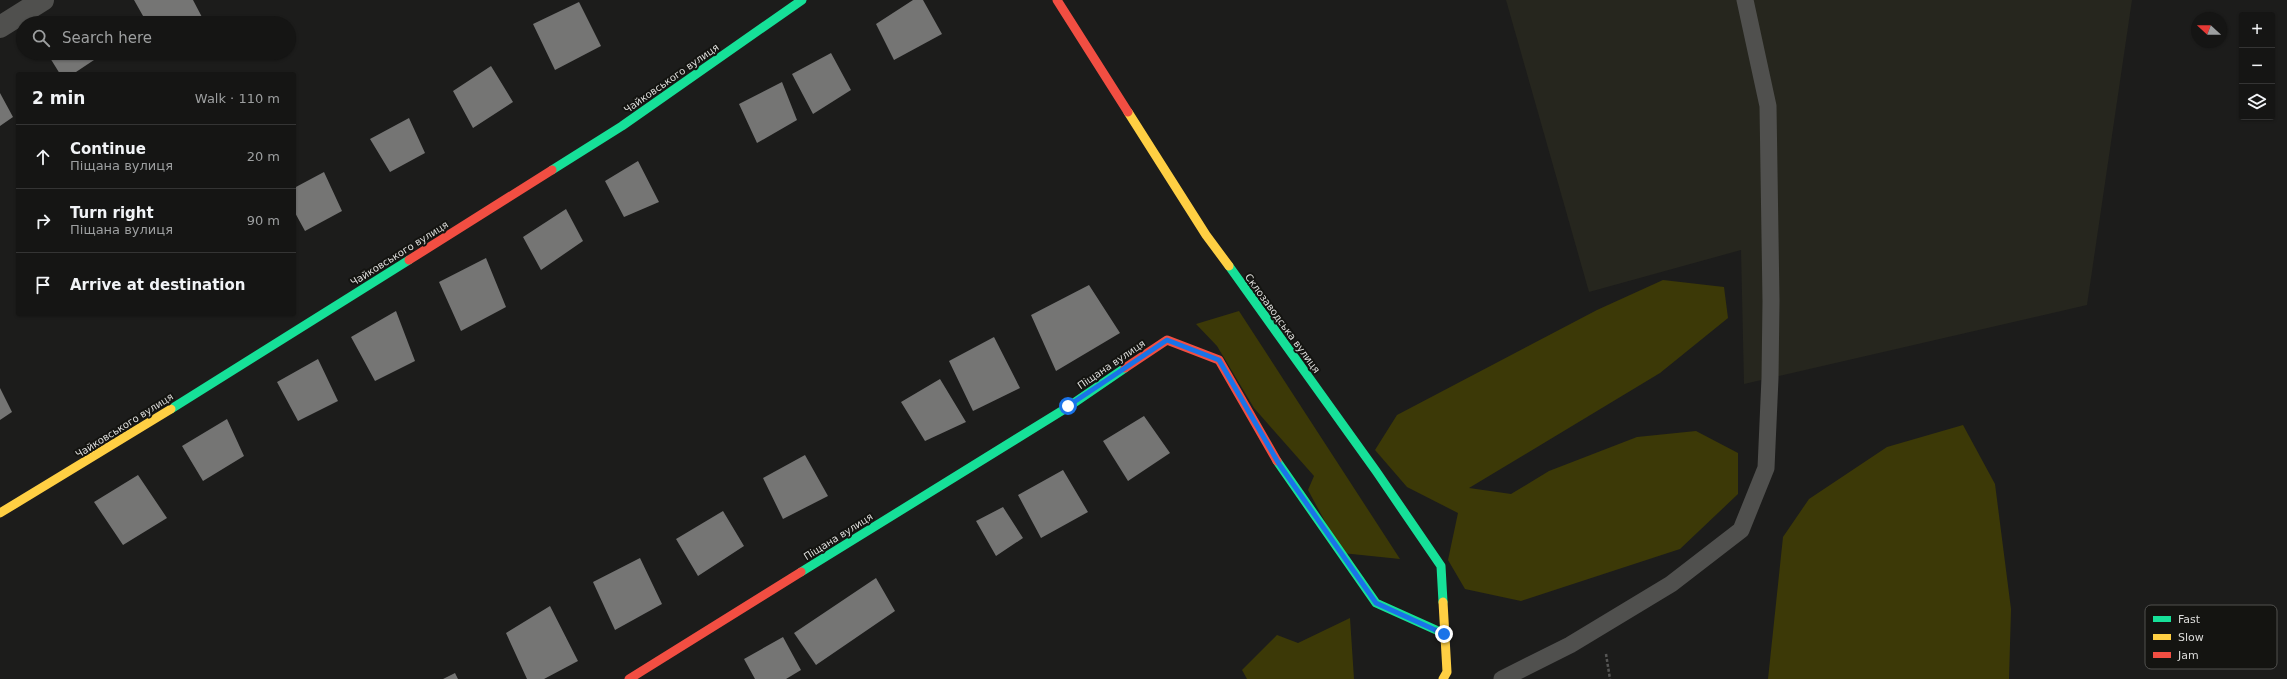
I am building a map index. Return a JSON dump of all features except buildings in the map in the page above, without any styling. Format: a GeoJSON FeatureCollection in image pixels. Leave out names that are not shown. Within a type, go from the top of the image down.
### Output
{"type":"FeatureCollection","features":[{"type":"Feature","properties":{"kind":"street"},"geometry":{"type":"LineString","coordinates":[[18,16],[43,0]]}},
{"type":"Feature","properties":{"kind":"street","name":"Чайковського вулиця"},"geometry":{"type":"LineString","coordinates":[[0,513],[114,444],[622,126],[802,0]]}},
{"type":"Feature","properties":{"kind":"street","name":"Склозаводська вулиця"},"geometry":{"type":"LineString","coordinates":[[1057,0],[1206,235],[1376,471],[1440,566],[1445,675]]}},
{"type":"Feature","properties":{"kind":"street"},"geometry":{"type":"LineString","coordinates":[[0,27],[16,17]]}},
{"type":"Feature","properties":{"kind":"street","name":"Піщана вулиця"},"geometry":{"type":"LineString","coordinates":[[629,679],[1068,406],[1167,340],[1219,360],[1279,464],[1376,603],[1444,634]]}},
{"type":"Feature","properties":{"kind":"lane"},"geometry":{"type":"LineString","coordinates":[[1502,679],[1570,645],[1671,584],[1741,530],[1766,468],[1771,309],[1768,106],[1745,0]]}},
{"type":"Feature","properties":{"kind":"shaded area"},"geometry":{"type":"Polygon","coordinates":[[[1506,0],[2132,0],[2087,305],[1744,384],[1741,250],[1589,292],[1506,0]]]}},
{"type":"Feature","properties":{"kind":"shaded area"},"geometry":{"type":"Polygon","coordinates":[[[1663,280],[1724,287],[1728,318],[1660,373],[1469,488],[1511,494],[1549,471],[1637,437],[1696,431],[1738,453],[1738,494],[1680,549],[1521,601],[1465,589],[1448,560],[1458,513],[1407,487],[1375,450],[1397,415],[1597,310],[1663,280]]]}},
{"type":"Feature","properties":{"kind":"shaded area"},"geometry":{"type":"Polygon","coordinates":[[[1239,311],[1400,559],[1342,553],[1308,490],[1314,476],[1254,408],[1217,346],[1196,324],[1239,311]]]}},
{"type":"Feature","properties":{"kind":"shaded area"},"geometry":{"type":"Polygon","coordinates":[[[1963,425],[1995,484],[2011,609],[2009,679],[1768,679],[1783,537],[1809,499],[1887,447],[1963,425]]]}},
{"type":"Feature","properties":{"kind":"shaded area"},"geometry":{"type":"Polygon","coordinates":[[[1350,618],[1354,679],[1247,679],[1242,670],[1277,635],[1298,643],[1350,618]]]}},
{"type":"Feature","properties":{"kind":"traffic: fast"},"geometry":{"type":"LineString","coordinates":[[552,170],[622,126],[802,0]]}},
{"type":"Feature","properties":{"kind":"traffic: fast"},"geometry":{"type":"LineString","coordinates":[[171,409],[409,260]]}},
{"type":"Feature","properties":{"kind":"traffic: fast"},"geometry":{"type":"LineString","coordinates":[[1229,266],[1376,471],[1441,566],[1443,602]]}},
{"type":"Feature","properties":{"kind":"traffic: fast"},"geometry":{"type":"LineString","coordinates":[[801,572],[1068,407],[1125,368]]}},
{"type":"Feature","properties":{"kind":"traffic: fast"},"geometry":{"type":"LineString","coordinates":[[1277,461],[1376,603],[1445,634]]}},
{"type":"Feature","properties":{"kind":"traffic: slow"},"geometry":{"type":"LineString","coordinates":[[1128,112],[1206,235],[1229,266]]}},
{"type":"Feature","properties":{"kind":"traffic: slow"},"geometry":{"type":"LineString","coordinates":[[0,513],[171,409]]}},
{"type":"Feature","properties":{"kind":"traffic: slow"},"geometry":{"type":"LineString","coordinates":[[1443,602],[1447,672],[1443,679]]}},
{"type":"Feature","properties":{"kind":"traffic: jam"},"geometry":{"type":"LineString","coordinates":[[1057,0],[1128,112]]}},
{"type":"Feature","properties":{"kind":"traffic: jam"},"geometry":{"type":"LineString","coordinates":[[409,260],[552,170]]}},
{"type":"Feature","properties":{"kind":"traffic: jam"},"geometry":{"type":"LineString","coordinates":[[1125,368],[1167,340],[1219,360],[1277,461]]}},
{"type":"Feature","properties":{"kind":"traffic: jam"},"geometry":{"type":"LineString","coordinates":[[629,679],[801,572]]}},
{"type":"Feature","properties":{"kind":"route"},"geometry":{"type":"LineString","coordinates":[[1068,406],[1167,340],[1219,360],[1279,464],[1376,603],[1444,634]]}}]}
